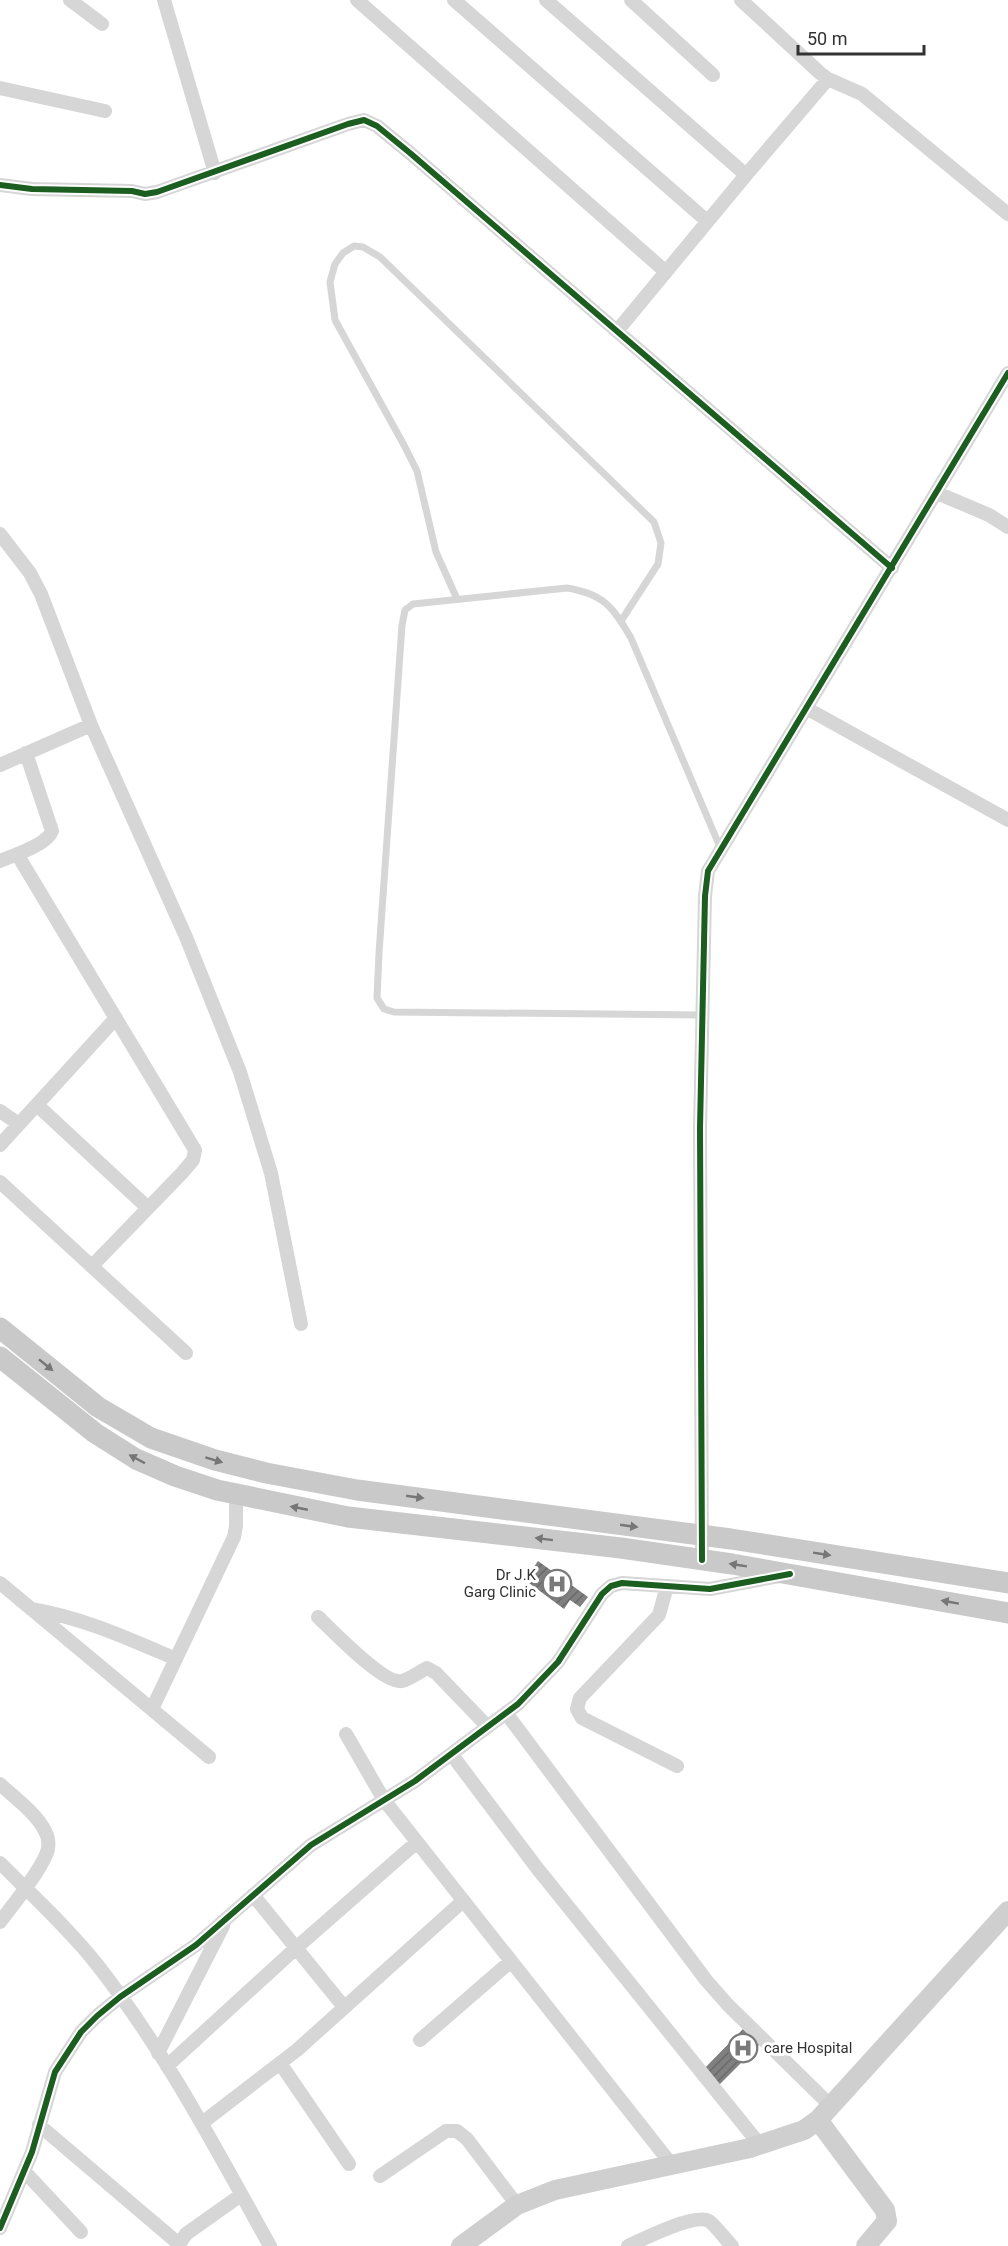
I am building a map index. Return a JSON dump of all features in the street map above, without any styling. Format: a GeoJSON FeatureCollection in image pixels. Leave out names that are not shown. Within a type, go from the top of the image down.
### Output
{"type":"FeatureCollection","features":[{"type":"Feature","properties":{"kind":"main road"},"geometry":{"type":"LineString","coordinates":[[0,1328],[98,1407],[151,1438],[215,1460],[266,1473],[357,1490],[704,1536],[1008,1583]]}},
{"type":"Feature","properties":{"kind":"main road"},"geometry":{"type":"LineString","coordinates":[[0,1357],[95,1433],[136,1459],[175,1476],[244,1496],[348,1517],[702,1560],[1008,1612]]}},
{"type":"Feature","properties":{"kind":"main road"},"geometry":{"type":"LineString","coordinates":[[461,2246],[517,2205],[555,2190],[760,2145],[804,2130],[818,2120],[1008,1911]]}},
{"type":"Feature","properties":{"kind":"main road"},"geometry":{"type":"LineString","coordinates":[[818,2120],[885,2210],[887,2221],[866,2246]]}},
{"type":"Feature","properties":{"kind":"street"},"geometry":{"type":"LineString","coordinates":[[70,0],[102,24]]}},
{"type":"Feature","properties":{"kind":"street"},"geometry":{"type":"LineString","coordinates":[[164,0],[215,173]]}},
{"type":"Feature","properties":{"kind":"street"},"geometry":{"type":"LineString","coordinates":[[357,0],[666,272]]}},
{"type":"Feature","properties":{"kind":"street"},"geometry":{"type":"LineString","coordinates":[[454,0],[707,221]]}},
{"type":"Feature","properties":{"kind":"street"},"geometry":{"type":"LineString","coordinates":[[546,0],[746,175]]}},
{"type":"Feature","properties":{"kind":"street"},"geometry":{"type":"LineString","coordinates":[[631,0],[713,75]]}},
{"type":"Feature","properties":{"kind":"street"},"geometry":{"type":"LineString","coordinates":[[741,0],[828,79],[862,94],[1008,214]]}},
{"type":"Feature","properties":{"kind":"street"},"geometry":{"type":"LineString","coordinates":[[617,332],[707,221],[828,79]]}},
{"type":"Feature","properties":{"kind":"street"},"geometry":{"type":"LineString","coordinates":[[0,88],[105,111]]}},
{"type":"Feature","properties":{"kind":"street"},"geometry":{"type":"LineString","coordinates":[[0,185],[32,189],[132,191],[145,194],[157,192],[364,120],[376,126],[401,146],[892,568]]}},
{"type":"Feature","properties":{"kind":"street"},"geometry":{"type":"LineString","coordinates":[[702,1560],[704,1536],[700,1140],[705,896],[708,871],[720,847],[892,568],[1008,373]]}},
{"type":"Feature","properties":{"kind":"street"},"geometry":{"type":"LineString","coordinates":[[937,493],[989,515],[1008,527]]}},
{"type":"Feature","properties":{"kind":"street"},"geometry":{"type":"LineString","coordinates":[[0,534],[5,549],[30,573],[41,594],[91,725],[186,937],[240,1072],[271,1173],[301,1324]]}},
{"type":"Feature","properties":{"kind":"street"},"geometry":{"type":"LineString","coordinates":[[806,708],[1008,820]]}},
{"type":"Feature","properties":{"kind":"street"},"geometry":{"type":"LineString","coordinates":[[0,765],[91,725]]}},
{"type":"Feature","properties":{"kind":"street"},"geometry":{"type":"LineString","coordinates":[[0,861],[44,841],[52,831],[26,753]]}},
{"type":"Feature","properties":{"kind":"street"},"geometry":{"type":"LineString","coordinates":[[18,854],[195,1150],[193,1160],[92,1266]]}},
{"type":"Feature","properties":{"kind":"street"},"geometry":{"type":"LineString","coordinates":[[0,1145],[116,1018]]}},
{"type":"Feature","properties":{"kind":"street"},"geometry":{"type":"LineString","coordinates":[[37,1105],[147,1208]]}},
{"type":"Feature","properties":{"kind":"street"},"geometry":{"type":"LineString","coordinates":[[0,1111],[19,1124]]}},
{"type":"Feature","properties":{"kind":"street"},"geometry":{"type":"LineString","coordinates":[[0,1182],[186,1353]]}},
{"type":"Feature","properties":{"kind":"street"},"geometry":{"type":"LineString","coordinates":[[152,1709],[234,1537],[244,1496]]}},
{"type":"Feature","properties":{"kind":"street"},"geometry":{"type":"LineString","coordinates":[[0,2228],[25,2172],[59,2063],[81,2032],[120,1997],[196,1945],[311,1845],[452,1755],[518,1704],[558,1662],[602,1594],[611,1586],[622,1583],[710,1589],[790,1574]]}},
{"type":"Feature","properties":{"kind":"street"},"geometry":{"type":"LineString","coordinates":[[0,1582],[209,1757]]}},
{"type":"Feature","properties":{"kind":"street"},"geometry":{"type":"LineString","coordinates":[[667,1586],[659,1615],[580,1698],[577,1709],[582,1718],[677,1766]]}},
{"type":"Feature","properties":{"kind":"street"},"geometry":{"type":"LineString","coordinates":[[30,1609],[64,1615],[92,1624],[176,1659]]}},
{"type":"Feature","properties":{"kind":"street"},"geometry":{"type":"LineString","coordinates":[[318,1617],[380,1673],[394,1681],[402,1681],[427,1668],[436,1673],[488,1727]]}},
{"type":"Feature","properties":{"kind":"street"},"geometry":{"type":"LineString","coordinates":[[506,1713],[705,1980],[831,2106]]}},
{"type":"Feature","properties":{"kind":"street"},"geometry":{"type":"LineString","coordinates":[[346,1734],[384,1800],[672,2165]]}},
{"type":"Feature","properties":{"kind":"street"},"geometry":{"type":"LineString","coordinates":[[452,1755],[537,1868],[760,2145]]}},
{"type":"Feature","properties":{"kind":"street"},"geometry":{"type":"LineString","coordinates":[[0,1784],[44,1828],[48,1838],[48,1850],[26,1889],[0,1922]]}},
{"type":"Feature","properties":{"kind":"street"},"geometry":{"type":"LineString","coordinates":[[167,2066],[417,1842]]}},
{"type":"Feature","properties":{"kind":"street"},"geometry":{"type":"LineString","coordinates":[[0,1863],[70,1933],[120,1997],[202,2123],[270,2246]]}},
{"type":"Feature","properties":{"kind":"street"},"geometry":{"type":"LineString","coordinates":[[253,1895],[344,2007]]}},
{"type":"Feature","properties":{"kind":"street"},"geometry":{"type":"LineString","coordinates":[[202,2123],[280,2063],[463,1900]]}},
{"type":"Feature","properties":{"kind":"street"},"geometry":{"type":"LineString","coordinates":[[158,2054],[227,1918]]}},
{"type":"Feature","properties":{"kind":"street"},"geometry":{"type":"LineString","coordinates":[[420,2040],[511,1961]]}},
{"type":"Feature","properties":{"kind":"street"},"geometry":{"type":"LineString","coordinates":[[280,2063],[349,2164]]}},
{"type":"Feature","properties":{"kind":"street"},"geometry":{"type":"LineString","coordinates":[[39,2125],[178,2245],[186,2234],[242,2195]]}},
{"type":"Feature","properties":{"kind":"street"},"geometry":{"type":"LineString","coordinates":[[380,2176],[446,2131],[457,2131],[467,2139],[517,2205]]}},
{"type":"Feature","properties":{"kind":"street"},"geometry":{"type":"LineString","coordinates":[[25,2172],[81,2232]]}},
{"type":"Feature","properties":{"kind":"street"},"geometry":{"type":"LineString","coordinates":[[628,2246],[686,2222],[700,2219],[708,2221],[732,2246]]}},
{"type":"Feature","properties":{"kind":"lane"},"geometry":{"type":"LineString","coordinates":[[457,599],[436,552],[417,471],[335,320],[330,282],[335,264],[343,253],[354,246],[363,247],[380,257],[654,522],[661,543],[658,564],[621,621]]}},
{"type":"Feature","properties":{"kind":"lane"},"geometry":{"type":"LineString","coordinates":[[702,1015],[394,1012],[384,1009],[377,998],[402,625],[405,610],[413,604],[567,588],[588,591],[605,602],[621,621],[631,639],[720,847]]}},
{"type":"Feature","properties":{"kind":"building"},"geometry":{"type":"Polygon","coordinates":[[[538,1561],[588,1597],[580,1607],[570,1600],[564,1609],[525,1580],[538,1561]]]}},
{"type":"Feature","properties":{"kind":"building"},"geometry":{"type":"Polygon","coordinates":[[[747,2025],[763,2041],[718,2086],[702,2071],[747,2025]]]}},
{"type":"Feature","properties":{"kind":"cycle path"},"geometry":{"type":"LineString","coordinates":[[0,185],[32,189],[132,191],[145,194],[157,192],[364,120],[377,126],[410,153],[892,568]]}},
{"type":"Feature","properties":{"kind":"cycle path"},"geometry":{"type":"LineString","coordinates":[[702,1560],[700,1128],[705,896],[708,871],[1008,373]]}},
{"type":"Feature","properties":{"kind":"cycle path"},"geometry":{"type":"LineString","coordinates":[[0,2228],[32,2152],[55,2072],[81,2032],[120,1997],[196,1945],[311,1845],[415,1781],[518,1704],[558,1662],[602,1594],[611,1586],[622,1583],[710,1589],[790,1574]]}},
{"type":"Feature","properties":{"kind":"place","name":"Dr J.K Garg Clinic"},"geometry":{"type":"Point","coordinates":[557,1584]}},
{"type":"Feature","properties":{"kind":"place","name":"care Hospital"},"geometry":{"type":"Point","coordinates":[743,2048]}}]}
